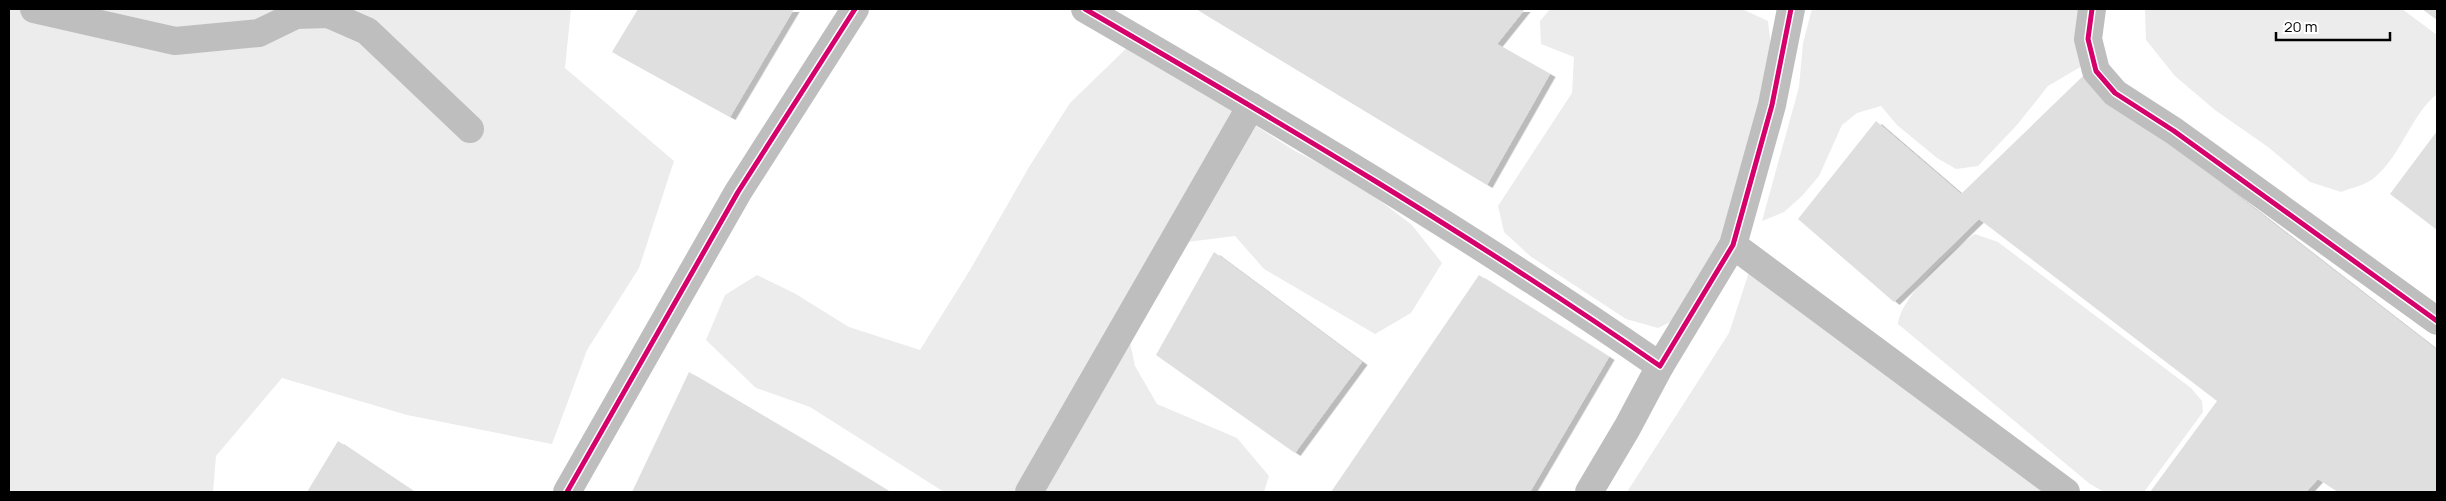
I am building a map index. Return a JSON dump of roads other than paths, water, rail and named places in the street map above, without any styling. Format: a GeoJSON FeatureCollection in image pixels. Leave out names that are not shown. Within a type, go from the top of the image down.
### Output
{"type":"FeatureCollection","features":[{"type":"Feature","properties":{"kind":"street"},"geometry":{"type":"LineString","coordinates":[[34,9],[175,41],[259,33],[296,15],[325,11],[367,31],[470,129]]}},
{"type":"Feature","properties":{"kind":"street"},"geometry":{"type":"LineString","coordinates":[[567,492],[738,192],[855,9]]}},
{"type":"Feature","properties":{"kind":"street"},"geometry":{"type":"LineString","coordinates":[[1085,9],[1251,106],[1530,277],[1660,366]]}},
{"type":"Feature","properties":{"kind":"street"},"geometry":{"type":"LineString","coordinates":[[1589,492],[1627,428],[1660,366],[1734,245],[1772,105],[1791,9]]}},
{"type":"Feature","properties":{"kind":"street"},"geometry":{"type":"LineString","coordinates":[[2092,9],[2088,39],[2096,71],[2115,92],[2174,131],[2437,321]]}},
{"type":"Feature","properties":{"kind":"street"},"geometry":{"type":"LineString","coordinates":[[1029,492],[1251,106]]}},
{"type":"Feature","properties":{"kind":"street"},"geometry":{"type":"LineString","coordinates":[[1734,245],[2066,492]]}}]}
